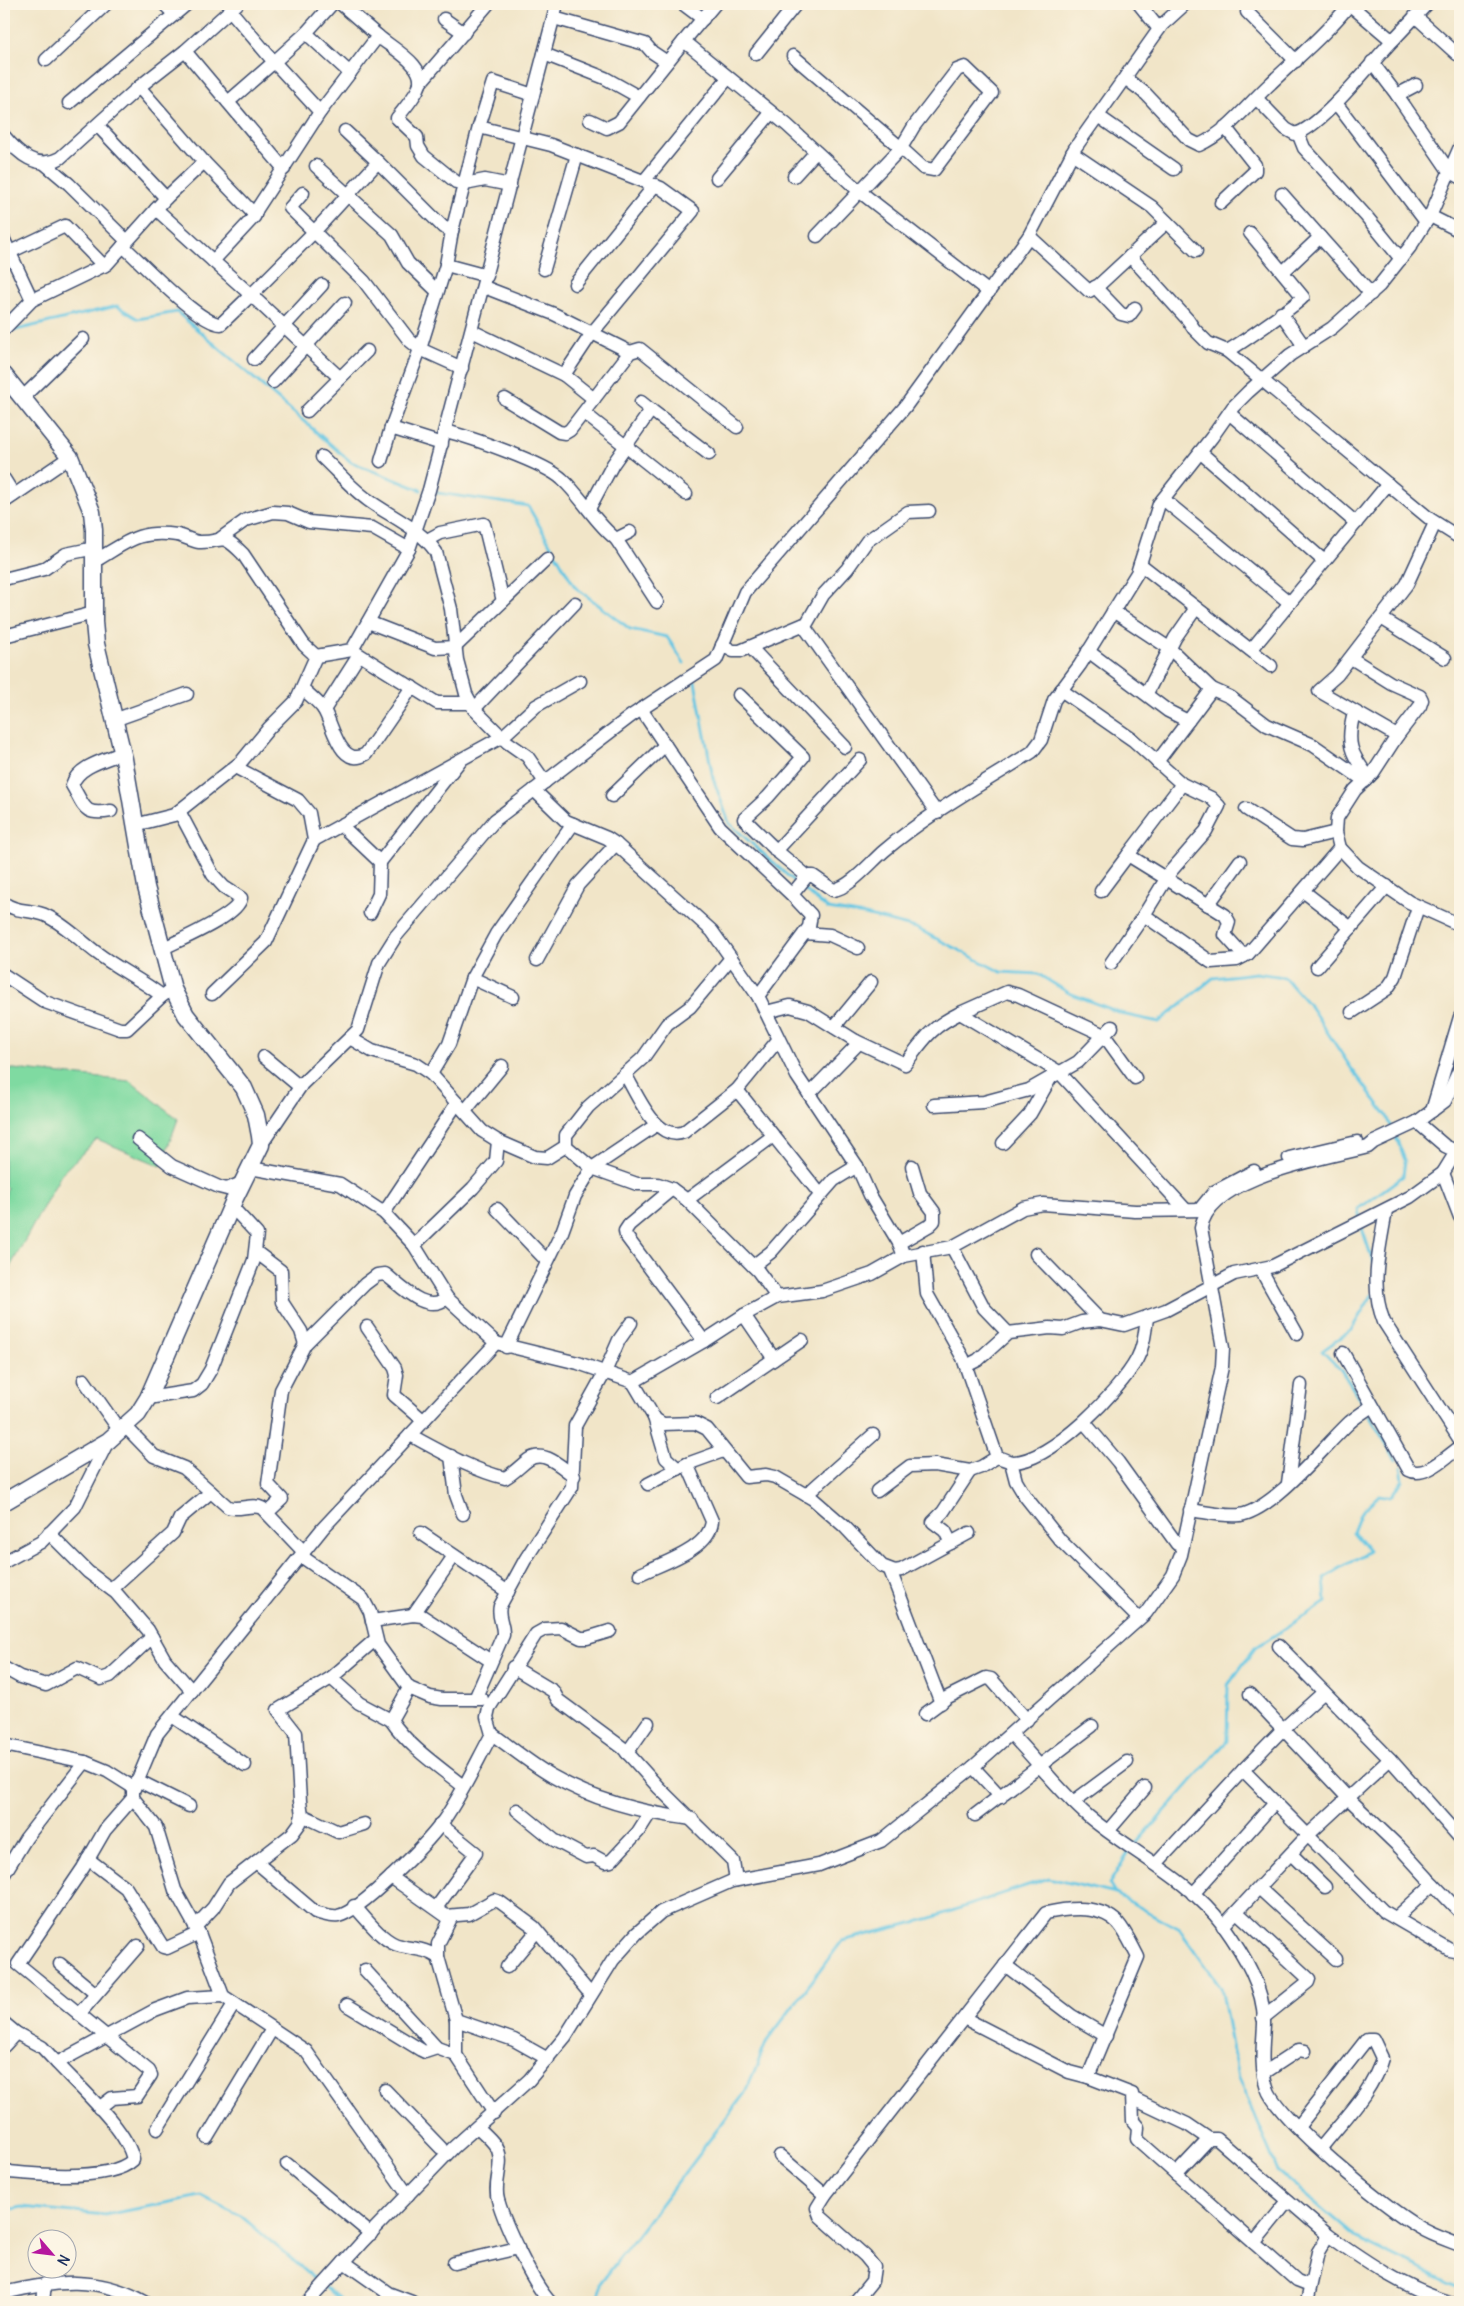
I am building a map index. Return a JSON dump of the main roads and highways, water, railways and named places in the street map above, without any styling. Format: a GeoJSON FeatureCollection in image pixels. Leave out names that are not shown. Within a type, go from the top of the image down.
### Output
{"type":"FeatureCollection","features":[{"type":"Feature","properties":{"kind":"main road"},"geometry":{"type":"LineString","coordinates":[[4,375],[70,457],[92,512],[96,644],[122,753],[146,887],[164,948],[168,993],[244,1088],[256,1115],[261,1145],[148,1398],[138,1414],[118,1433],[4,1502]]}},
{"type":"Feature","properties":{"kind":"waterway"},"geometry":{"type":"LineString","coordinates":[[16,330],[117,306],[138,319],[177,312],[351,462],[421,490]]}},
{"type":"Feature","properties":{"kind":"waterway"},"geometry":{"type":"LineString","coordinates":[[438,493],[528,506],[575,587],[630,629],[667,637],[684,663]]}},
{"type":"Feature","properties":{"kind":"waterway"},"geometry":{"type":"LineString","coordinates":[[695,682],[713,778],[729,823],[797,884]]}},
{"type":"Feature","properties":{"kind":"waterway"},"geometry":{"type":"LineString","coordinates":[[802,888],[828,909],[865,915],[916,928],[1001,972],[1038,974],[1069,993],[1126,1015],[1159,1022],[1213,978],[1256,973],[1284,977],[1310,1006],[1351,1068],[1387,1116],[1392,1129]]}},
{"type":"Feature","properties":{"kind":"waterway"},"geometry":{"type":"LineString","coordinates":[[1360,1219],[1358,1209],[1403,1176],[1405,1160],[1395,1135]]}},
{"type":"Feature","properties":{"kind":"waterway"},"geometry":{"type":"LineString","coordinates":[[1361,1225],[1373,1262]]}},
{"type":"Feature","properties":{"kind":"waterway"},"geometry":{"type":"LineString","coordinates":[[1363,1404],[1341,1370],[1322,1351],[1351,1330],[1372,1295]]}},
{"type":"Feature","properties":{"kind":"waterway"},"geometry":{"type":"LineString","coordinates":[[1369,1415],[1396,1460]]}},
{"type":"Feature","properties":{"kind":"waterway"},"geometry":{"type":"LineString","coordinates":[[1134,1846],[1227,1741],[1228,1685],[1255,1648],[1326,1602],[1324,1578],[1369,1551],[1353,1532],[1361,1512],[1379,1495],[1390,1497],[1403,1480],[1401,1467]]}},
{"type":"Feature","properties":{"kind":"waterway"},"geometry":{"type":"LineString","coordinates":[[1115,1894],[1109,1884],[1130,1850]]}},
{"type":"Feature","properties":{"kind":"waterway"},"geometry":{"type":"LineString","coordinates":[[599,2302],[600,2284],[745,2093],[767,2041],[842,1941],[931,1918],[1049,1878],[1116,1894],[1179,1929],[1221,1987],[1238,2078],[1278,2171],[1355,2237],[1460,2287]]}},
{"type":"Feature","properties":{"kind":"waterway"},"geometry":{"type":"LineString","coordinates":[[4,2211],[22,2207],[105,2215],[201,2196],[241,2216],[321,2284]]}},
{"type":"Feature","properties":{"kind":"waterway"},"geometry":{"type":"LineString","coordinates":[[326,2288],[343,2302]]}}]}
